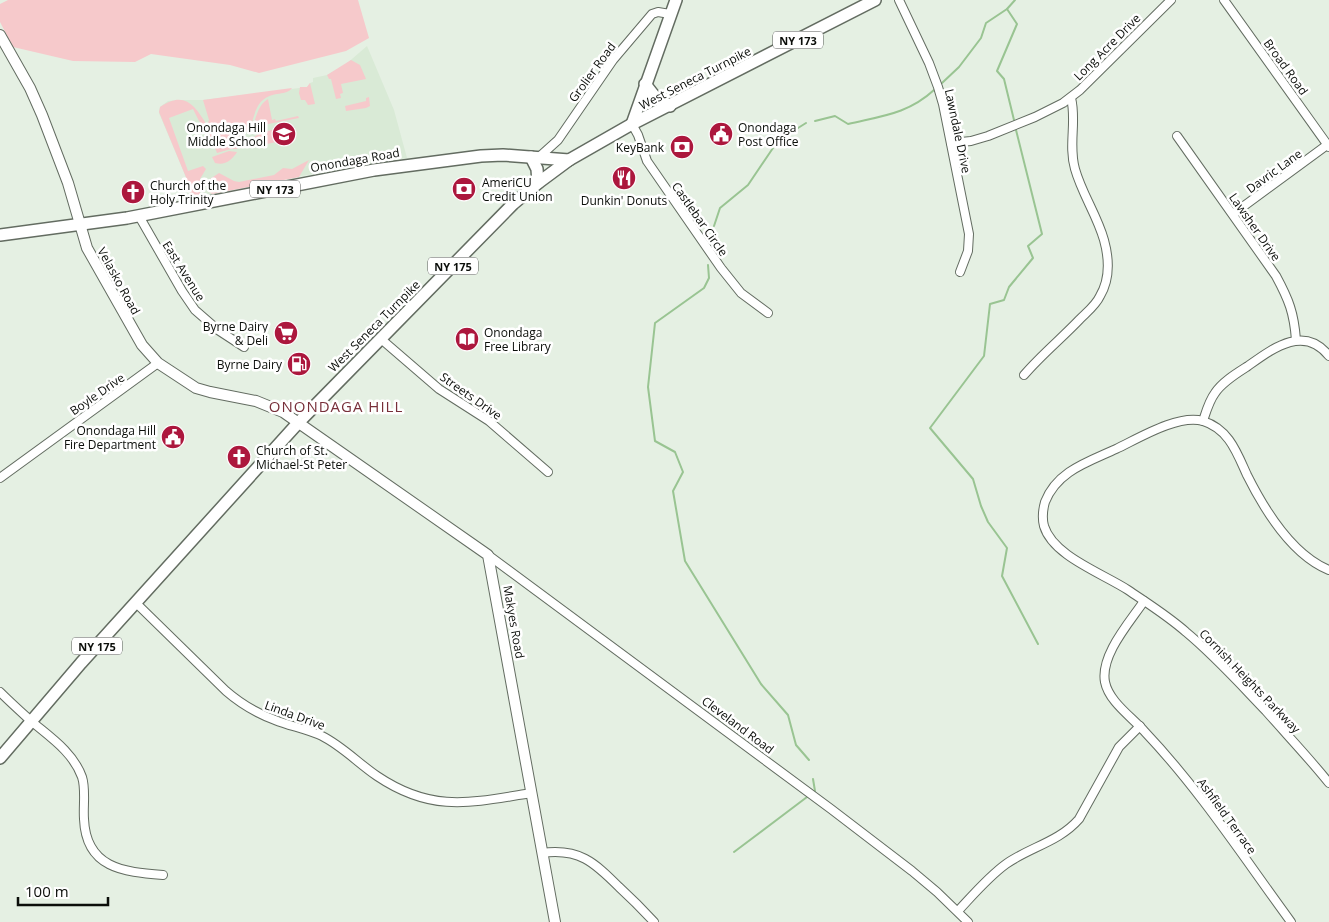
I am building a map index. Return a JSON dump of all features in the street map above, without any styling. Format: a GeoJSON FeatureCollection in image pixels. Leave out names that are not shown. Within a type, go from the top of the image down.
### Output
{"type":"FeatureCollection","features":[{"type":"Feature","properties":{"kind":"main road"},"geometry":{"type":"LineString","coordinates":[[632,124],[676,0]]}},
{"type":"Feature","properties":{"kind":"main road","name":"West Seneca Turnpike"},"geometry":{"type":"LineString","coordinates":[[0,758],[298,423],[513,204],[569,160],[632,124],[875,0]]}},
{"type":"Feature","properties":{"kind":"main road"},"geometry":{"type":"LineString","coordinates":[[645,84],[656,98],[670,106]]}},
{"type":"Feature","properties":{"kind":"main road","name":"Onondaga Road"},"geometry":{"type":"LineString","coordinates":[[0,235],[139,216],[374,170],[480,156],[502,155],[569,160]]}},
{"type":"Feature","properties":{"kind":"main road"},"geometry":{"type":"LineString","coordinates":[[534,157],[538,183]]}},
{"type":"Feature","properties":{"kind":"street","name":"Lawndale Drive"},"geometry":{"type":"LineString","coordinates":[[899,0],[929,63],[938,87],[951,144],[968,234],[968,251],[960,272]]}},
{"type":"Feature","properties":{"kind":"street","name":"Long Acre Drive"},"geometry":{"type":"LineString","coordinates":[[1024,376],[1041,356],[1092,307],[1100,296],[1106,280],[1108,267],[1104,239],[1075,169],[1071,144],[1074,109],[1071,98],[1171,0]]}},
{"type":"Feature","properties":{"kind":"street","name":"Broad Road"},"geometry":{"type":"LineString","coordinates":[[1224,0],[1328,146]]}},
{"type":"Feature","properties":{"kind":"street","name":"Grolier Road"},"geometry":{"type":"LineString","coordinates":[[534,157],[558,140],[613,60],[652,14],[658,12],[670,14]]}},
{"type":"Feature","properties":{"kind":"street","name":"Velasko Road"},"geometry":{"type":"LineString","coordinates":[[0,35],[30,88],[42,115],[68,183],[87,248],[142,345],[158,363],[196,388],[256,401],[283,412],[298,423]]}},
{"type":"Feature","properties":{"kind":"street"},"geometry":{"type":"LineString","coordinates":[[951,144],[964,143],[988,136],[1035,117],[1071,98]]}},
{"type":"Feature","properties":{"kind":"street","name":"Castlebar Circle"},"geometry":{"type":"LineString","coordinates":[[632,124],[647,161],[721,268],[741,293],[768,312]]}},
{"type":"Feature","properties":{"kind":"street","name":"Lawsher Drive"},"geometry":{"type":"LineString","coordinates":[[1177,136],[1276,276],[1288,299],[1294,316],[1296,340]]}},
{"type":"Feature","properties":{"kind":"street","name":"Davric Lane"},"geometry":{"type":"LineString","coordinates":[[1233,214],[1328,146]]}},
{"type":"Feature","properties":{"kind":"street","name":"East Avenue"},"geometry":{"type":"LineString","coordinates":[[139,216],[195,310],[208,322],[244,347]]}},
{"type":"Feature","properties":{"kind":"street","name":"Streets Drive"},"geometry":{"type":"LineString","coordinates":[[381,339],[439,389],[489,421],[548,472]]}},
{"type":"Feature","properties":{"kind":"street"},"geometry":{"type":"LineString","coordinates":[[1329,356],[1325,350],[1310,342],[1296,340],[1275,346],[1215,391],[1202,421],[1220,431],[1230,441],[1264,506],[1278,526],[1314,562],[1329,570]]}},
{"type":"Feature","properties":{"kind":"street","name":"Boyle Drive"},"geometry":{"type":"LineString","coordinates":[[0,478],[158,363]]}},
{"type":"Feature","properties":{"kind":"street","name":"Cornish Heights Parkway"},"geometry":{"type":"LineString","coordinates":[[1202,421],[1186,420],[1160,428],[1074,469],[1057,480],[1043,508],[1044,526],[1051,540],[1060,550],[1115,581],[1144,601],[1186,632],[1214,657],[1271,717],[1329,783]]}},
{"type":"Feature","properties":{"kind":"street"},"geometry":{"type":"LineString","coordinates":[[298,423],[488,555]]}},
{"type":"Feature","properties":{"kind":"street","name":"Makyes Road"},"geometry":{"type":"LineString","coordinates":[[488,555],[555,922]]}},
{"type":"Feature","properties":{"kind":"street","name":"Cleveland Road"},"geometry":{"type":"LineString","coordinates":[[488,555],[831,809],[912,871],[968,922]]}},
{"type":"Feature","properties":{"kind":"street","name":"Ashfield Terrace"},"geometry":{"type":"LineString","coordinates":[[1144,601],[1110,652],[1105,670],[1107,687],[1114,700],[1140,726],[1184,777],[1291,922]]}},
{"type":"Feature","properties":{"kind":"street","name":"Linda Drive"},"geometry":{"type":"LineString","coordinates":[[136,603],[219,685],[241,704],[276,721],[330,740],[380,778],[408,794],[433,801],[471,803],[531,793]]}},
{"type":"Feature","properties":{"kind":"street"},"geometry":{"type":"LineString","coordinates":[[0,692],[60,745],[73,760],[82,777],[85,836],[96,853],[113,867],[137,873],[163,875]]}},
{"type":"Feature","properties":{"kind":"street"},"geometry":{"type":"LineString","coordinates":[[958,911],[1005,864],[1057,838],[1072,828],[1120,747],[1140,726]]}},
{"type":"Feature","properties":{"kind":"street"},"geometry":{"type":"LineString","coordinates":[[542,853],[554,851],[573,854],[597,865],[654,922]]}},
{"type":"Feature","properties":{"kind":"shaded area"},"geometry":{"type":"Polygon","coordinates":[[[8,0],[358,0],[369,38],[346,51],[259,73],[230,65],[151,54],[135,62],[73,61],[13,47],[0,22],[0,4],[8,0]]]}},
{"type":"Feature","properties":{"kind":"shaded area","name":"Onondaga Hill Middle School"},"geometry":{"type":"Polygon","coordinates":[[[367,46],[394,110],[407,158],[289,178],[191,198],[188,182],[159,113],[160,107],[168,101],[203,100],[307,87],[313,82],[313,78],[327,75],[345,65],[367,46]]]}},
{"type":"Feature","properties":{"kind":"shaded area"},"geometry":{"type":"Polygon","coordinates":[[[351,60],[360,65],[366,79],[341,84],[343,93],[340,94],[341,98],[336,99],[331,79],[327,75],[351,60]]]}},
{"type":"Feature","properties":{"kind":"shaded area"},"geometry":{"type":"Polygon","coordinates":[[[310,83],[315,104],[308,105],[305,100],[301,100],[299,93],[300,87],[307,87],[310,83]]]}},
{"type":"Feature","properties":{"kind":"shaded area"},"geometry":{"type":"Polygon","coordinates":[[[292,88],[285,93],[270,96],[260,103],[249,131],[237,130],[237,136],[243,139],[237,149],[217,153],[207,128],[199,121],[193,109],[169,118],[188,171],[203,166],[206,169],[200,179],[200,194],[198,197],[191,198],[188,182],[159,112],[160,107],[169,102],[183,100],[193,106],[207,125],[209,120],[203,100],[292,88]]]}},
{"type":"Feature","properties":{"kind":"shaded area"},"geometry":{"type":"Polygon","coordinates":[[[369,97],[370,106],[346,111],[345,106],[366,101],[366,98],[369,97]]]}},
{"type":"Feature","properties":{"kind":"shaded area"},"geometry":{"type":"Polygon","coordinates":[[[268,99],[272,120],[275,119],[276,121],[298,116],[299,118],[253,127],[256,115],[268,99]]]}},
{"type":"Feature","properties":{"kind":"shaded area"},"geometry":{"type":"Polygon","coordinates":[[[284,128],[286,140],[248,148],[253,138],[257,135],[284,128]]]}},
{"type":"Feature","properties":{"kind":"shaded area"},"geometry":{"type":"Polygon","coordinates":[[[229,151],[237,152],[228,162],[222,164],[215,163],[212,157],[229,151]]]}},
{"type":"Feature","properties":{"kind":"shaded area"},"geometry":{"type":"Polygon","coordinates":[[[309,160],[299,177],[212,194],[209,192],[210,179],[219,173],[239,182],[274,175],[283,168],[292,169],[309,160]]]}},
{"type":"Feature","properties":{"kind":"waterway"},"geometry":{"type":"LineString","coordinates":[[942,83],[959,67],[981,38],[986,23],[1007,9],[1015,0]]}},
{"type":"Feature","properties":{"kind":"waterway"},"geometry":{"type":"LineString","coordinates":[[1007,9],[1017,24],[997,71],[1004,79],[1014,120]]}},
{"type":"Feature","properties":{"kind":"waterway"},"geometry":{"type":"LineString","coordinates":[[815,121],[835,116],[848,124],[883,116],[914,104],[934,90]]}},
{"type":"Feature","properties":{"kind":"waterway"},"geometry":{"type":"LineString","coordinates":[[714,226],[720,208],[748,185],[773,148],[790,133],[806,123]]}},
{"type":"Feature","properties":{"kind":"waterway"},"geometry":{"type":"LineString","coordinates":[[1016,130],[1042,234],[1028,246],[1033,258],[1009,287],[1004,300],[990,304],[984,356],[930,428],[973,479],[988,522],[1007,548],[1002,576],[1038,644]]}},
{"type":"Feature","properties":{"kind":"waterway"},"geometry":{"type":"LineString","coordinates":[[708,265],[709,278],[704,288],[655,323],[648,387],[655,441],[675,452],[683,472],[673,491],[685,561],[761,684],[788,715],[796,745],[809,760]]}},
{"type":"Feature","properties":{"kind":"waterway"},"geometry":{"type":"LineString","coordinates":[[813,779],[815,791]]}},
{"type":"Feature","properties":{"kind":"waterway"},"geometry":{"type":"LineString","coordinates":[[734,852],[807,797]]}},
{"type":"Feature","properties":{"kind":"place","name":"Onondaga Hill Middle School"},"geometry":{"type":"Point","coordinates":[284,134]}},
{"type":"Feature","properties":{"kind":"place","name":"Onondaga Post Office"},"geometry":{"type":"Point","coordinates":[721,134]}},
{"type":"Feature","properties":{"kind":"place","name":"KeyBank"},"geometry":{"type":"Point","coordinates":[682,147]}},
{"type":"Feature","properties":{"kind":"place","name":"Dunkin' Donuts"},"geometry":{"type":"Point","coordinates":[624,178]}},
{"type":"Feature","properties":{"kind":"place","name":"AmeriCU Credit Union"},"geometry":{"type":"Point","coordinates":[464,189]}},
{"type":"Feature","properties":{"kind":"place","name":"Church of the Holy Trinity"},"geometry":{"type":"Point","coordinates":[133,192]}},
{"type":"Feature","properties":{"kind":"place","name":"Byrne Dairy & Deli"},"geometry":{"type":"Point","coordinates":[286,333]}},
{"type":"Feature","properties":{"kind":"place","name":"Onondaga Free Library"},"geometry":{"type":"Point","coordinates":[467,339]}},
{"type":"Feature","properties":{"kind":"place","name":"Byrne Dairy"},"geometry":{"type":"Point","coordinates":[299,364]}},
{"type":"Feature","properties":{"kind":"place","name":"Onondaga Hill Fire Department"},"geometry":{"type":"Point","coordinates":[173,437]}},
{"type":"Feature","properties":{"kind":"place","name":"Church of St. Michael-St Peter"},"geometry":{"type":"Point","coordinates":[239,457]}},
{"type":"Feature","properties":{"kind":"district","name":"ONONDAGA HILL"},"geometry":{"type":"Point","coordinates":[336,406]}}]}
